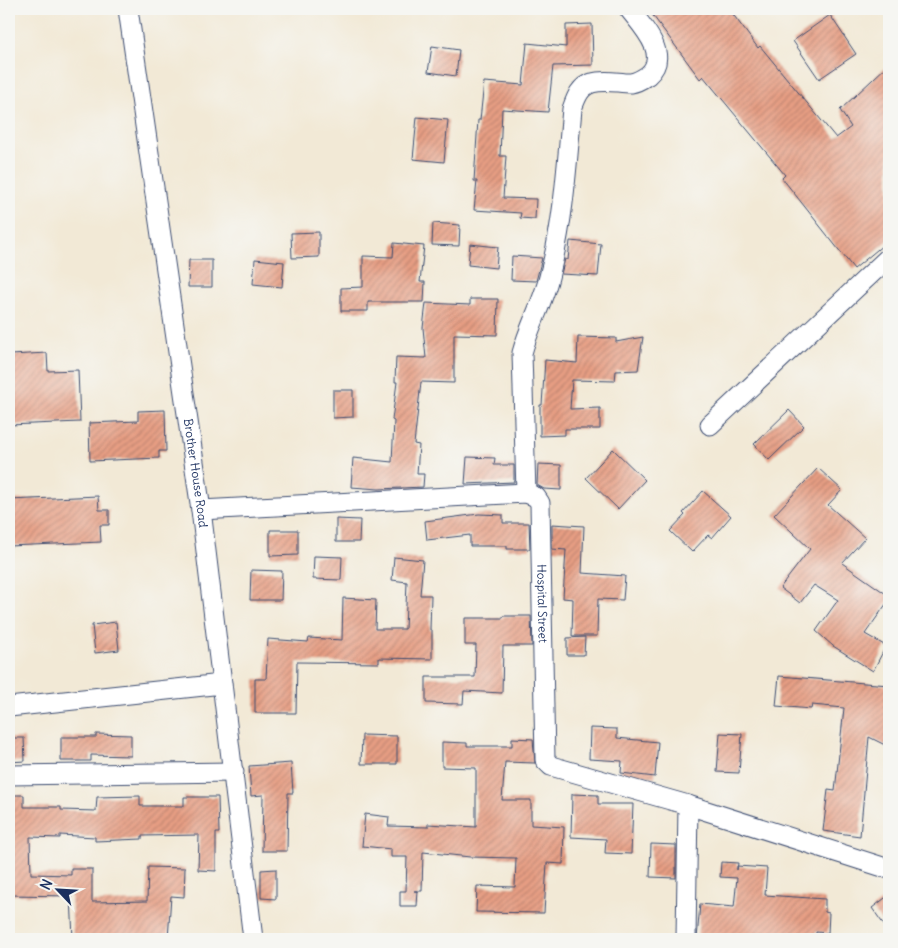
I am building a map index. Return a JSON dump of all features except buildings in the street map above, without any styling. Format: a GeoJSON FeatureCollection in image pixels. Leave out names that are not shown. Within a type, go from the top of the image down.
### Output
{"type":"FeatureCollection","features":[{"type":"Feature","properties":{"kind":"street","name":"Brother House Road"},"geometry":{"type":"LineString","coordinates":[[128,9],[201,510],[253,939]]}},
{"type":"Feature","properties":{"kind":"street"},"geometry":{"type":"LineString","coordinates":[[201,510],[526,493],[522,353],[525,339],[551,271],[563,200],[572,109],[576,98],[583,88],[600,81],[633,83],[641,80],[652,71],[657,58],[655,46],[650,36],[629,9]]}},
{"type":"Feature","properties":{"kind":"street"},"geometry":{"type":"LineString","coordinates":[[710,425],[889,257]]}},
{"type":"Feature","properties":{"kind":"street","name":"Hospital Street"},"geometry":{"type":"LineString","coordinates":[[526,493],[536,497],[540,503],[545,760],[551,766],[688,805]]}},
{"type":"Feature","properties":{"kind":"street"},"geometry":{"type":"LineString","coordinates":[[9,707],[222,684]]}},
{"type":"Feature","properties":{"kind":"street"},"geometry":{"type":"LineString","coordinates":[[9,775],[234,772]]}},
{"type":"Feature","properties":{"kind":"street"},"geometry":{"type":"LineString","coordinates":[[686,939],[688,805],[889,869]]}}]}
